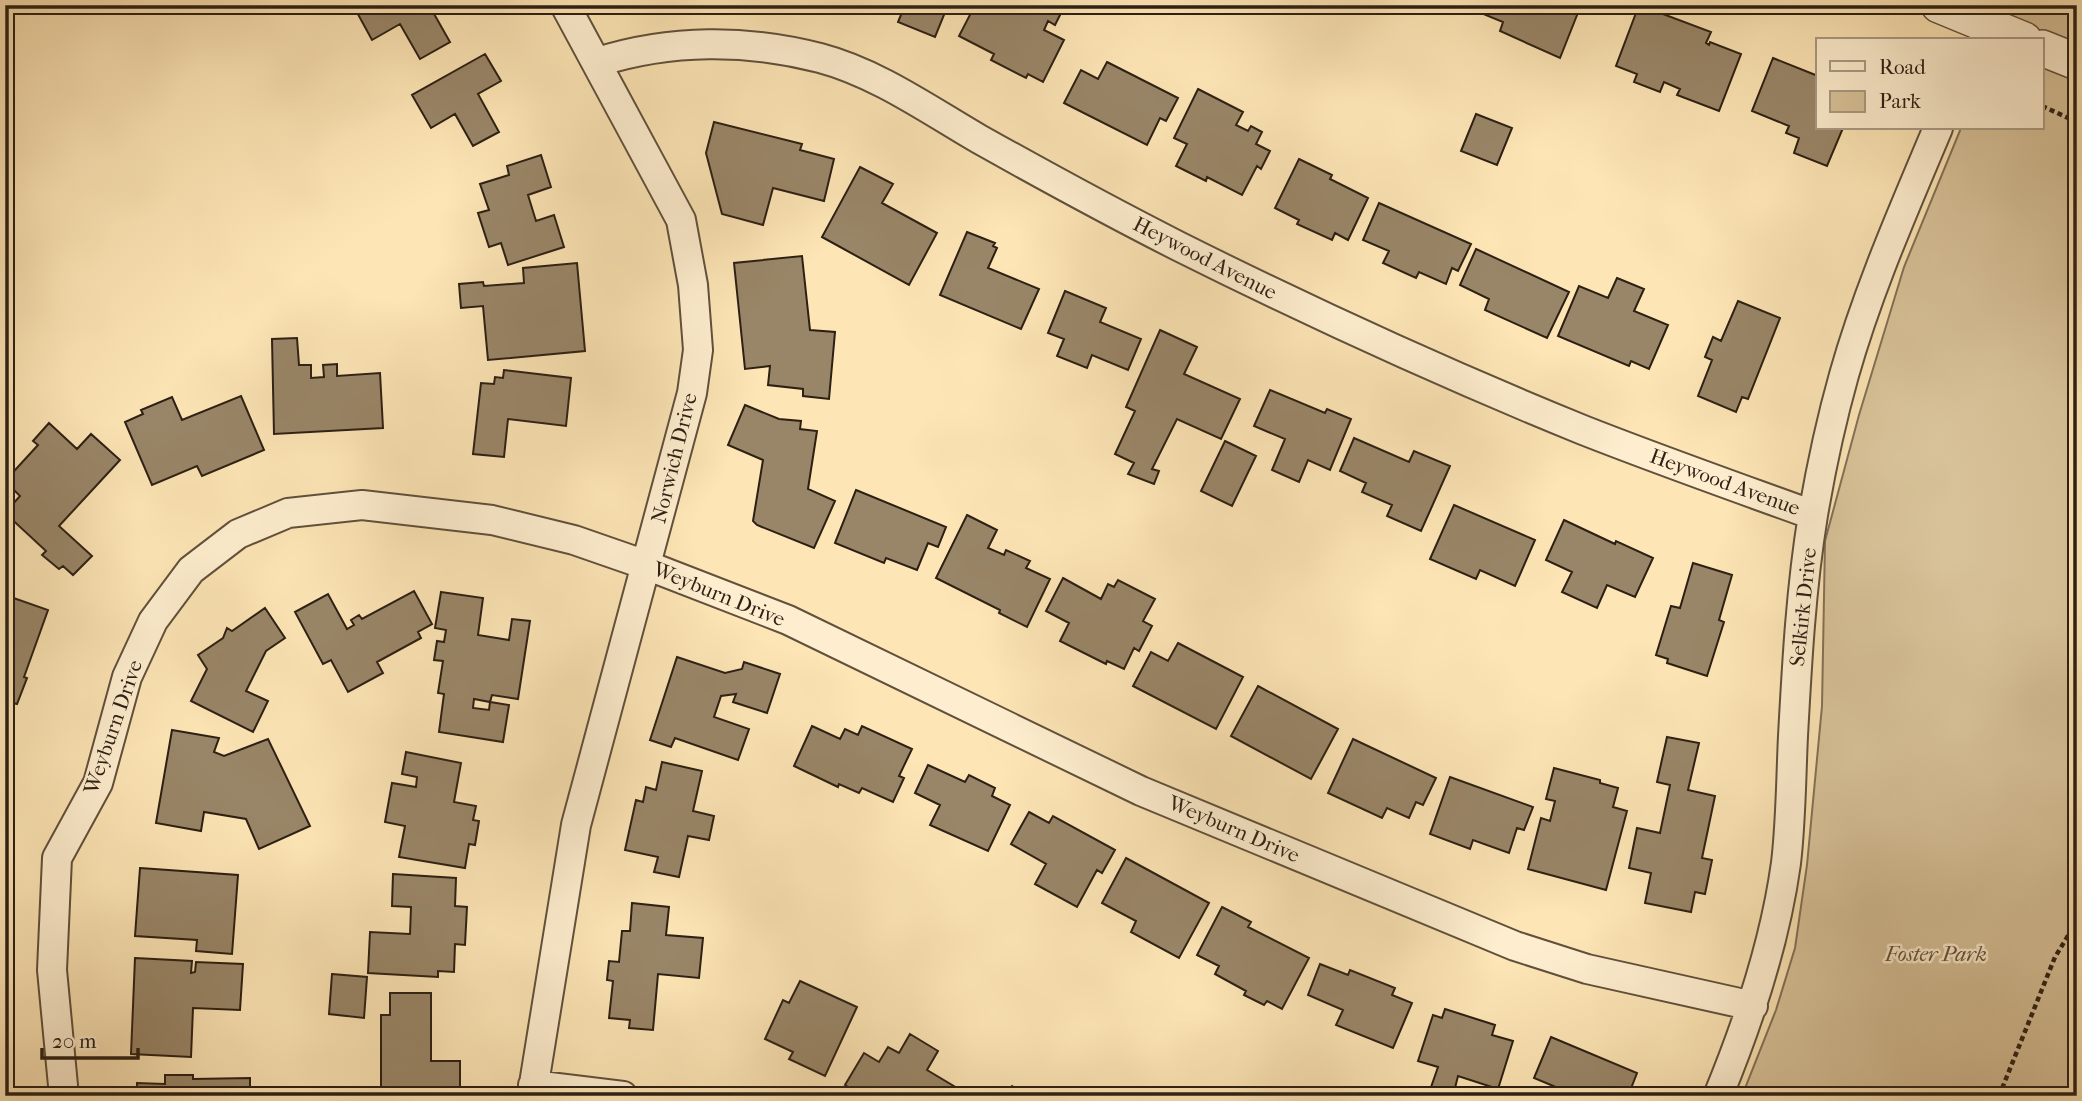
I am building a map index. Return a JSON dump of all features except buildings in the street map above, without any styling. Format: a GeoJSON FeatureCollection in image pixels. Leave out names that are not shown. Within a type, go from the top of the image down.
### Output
{"type":"FeatureCollection","features":[{"type":"Feature","properties":{"kind":"street","name":"Norwich Drive"},"geometry":{"type":"LineString","coordinates":[[532,1090],[576,825],[692,393],[698,350],[693,285],[681,220],[565,5]]}},
{"type":"Feature","properties":{"kind":"street"},"geometry":{"type":"LineString","coordinates":[[1939,5],[1977,31],[2014,38]]}},
{"type":"Feature","properties":{"kind":"street","name":"Heywood Avenue"},"geometry":{"type":"LineString","coordinates":[[598,62],[631,51],[663,46],[710,44],[783,50],[834,63],[899,93],[1053,181],[1168,240],[1412,358],[1585,431],[1813,515]]}},
{"type":"Feature","properties":{"kind":"street"},"geometry":{"type":"LineString","coordinates":[[2044,49],[2077,62]]}},
{"type":"Feature","properties":{"kind":"street","name":"Selkirk Drive"},"geometry":{"type":"LineString","coordinates":[[1718,1096],[1753,1006],[1786,863],[1798,643],[1813,515],[1833,419],[1857,331],[1878,272],[1937,130]]}},
{"type":"Feature","properties":{"kind":"street","name":"Weyburn Drive"},"geometry":{"type":"LineString","coordinates":[[64,1096],[52,970],[57,858],[98,783],[127,677],[153,621],[191,570],[237,534],[288,513],[362,505],[492,520],[574,540],[646,565],[788,620],[1141,791],[1515,946],[1587,970],[1753,1006]]}},
{"type":"Feature","properties":{"kind":"street"},"geometry":{"type":"LineString","coordinates":[[532,1090],[624,1096]]}},
{"type":"Feature","properties":{"kind":"path"},"geometry":{"type":"LineString","coordinates":[[2044,107],[2077,122]]}},
{"type":"Feature","properties":{"kind":"path"},"geometry":{"type":"LineString","coordinates":[[1999,1096],[2055,957],[2077,922]]}},
{"type":"Feature","properties":{"kind":"green space","name":"Foster Park"},"geometry":{"type":"Polygon","coordinates":[[[2011,5],[2077,5],[2077,1096],[1742,1096],[1776,1010],[1795,948],[1807,865],[1822,706],[1825,541],[1859,415],[1904,267],[1960,130],[2044,130],[2044,38],[1997,38],[2011,5]]]}}]}
